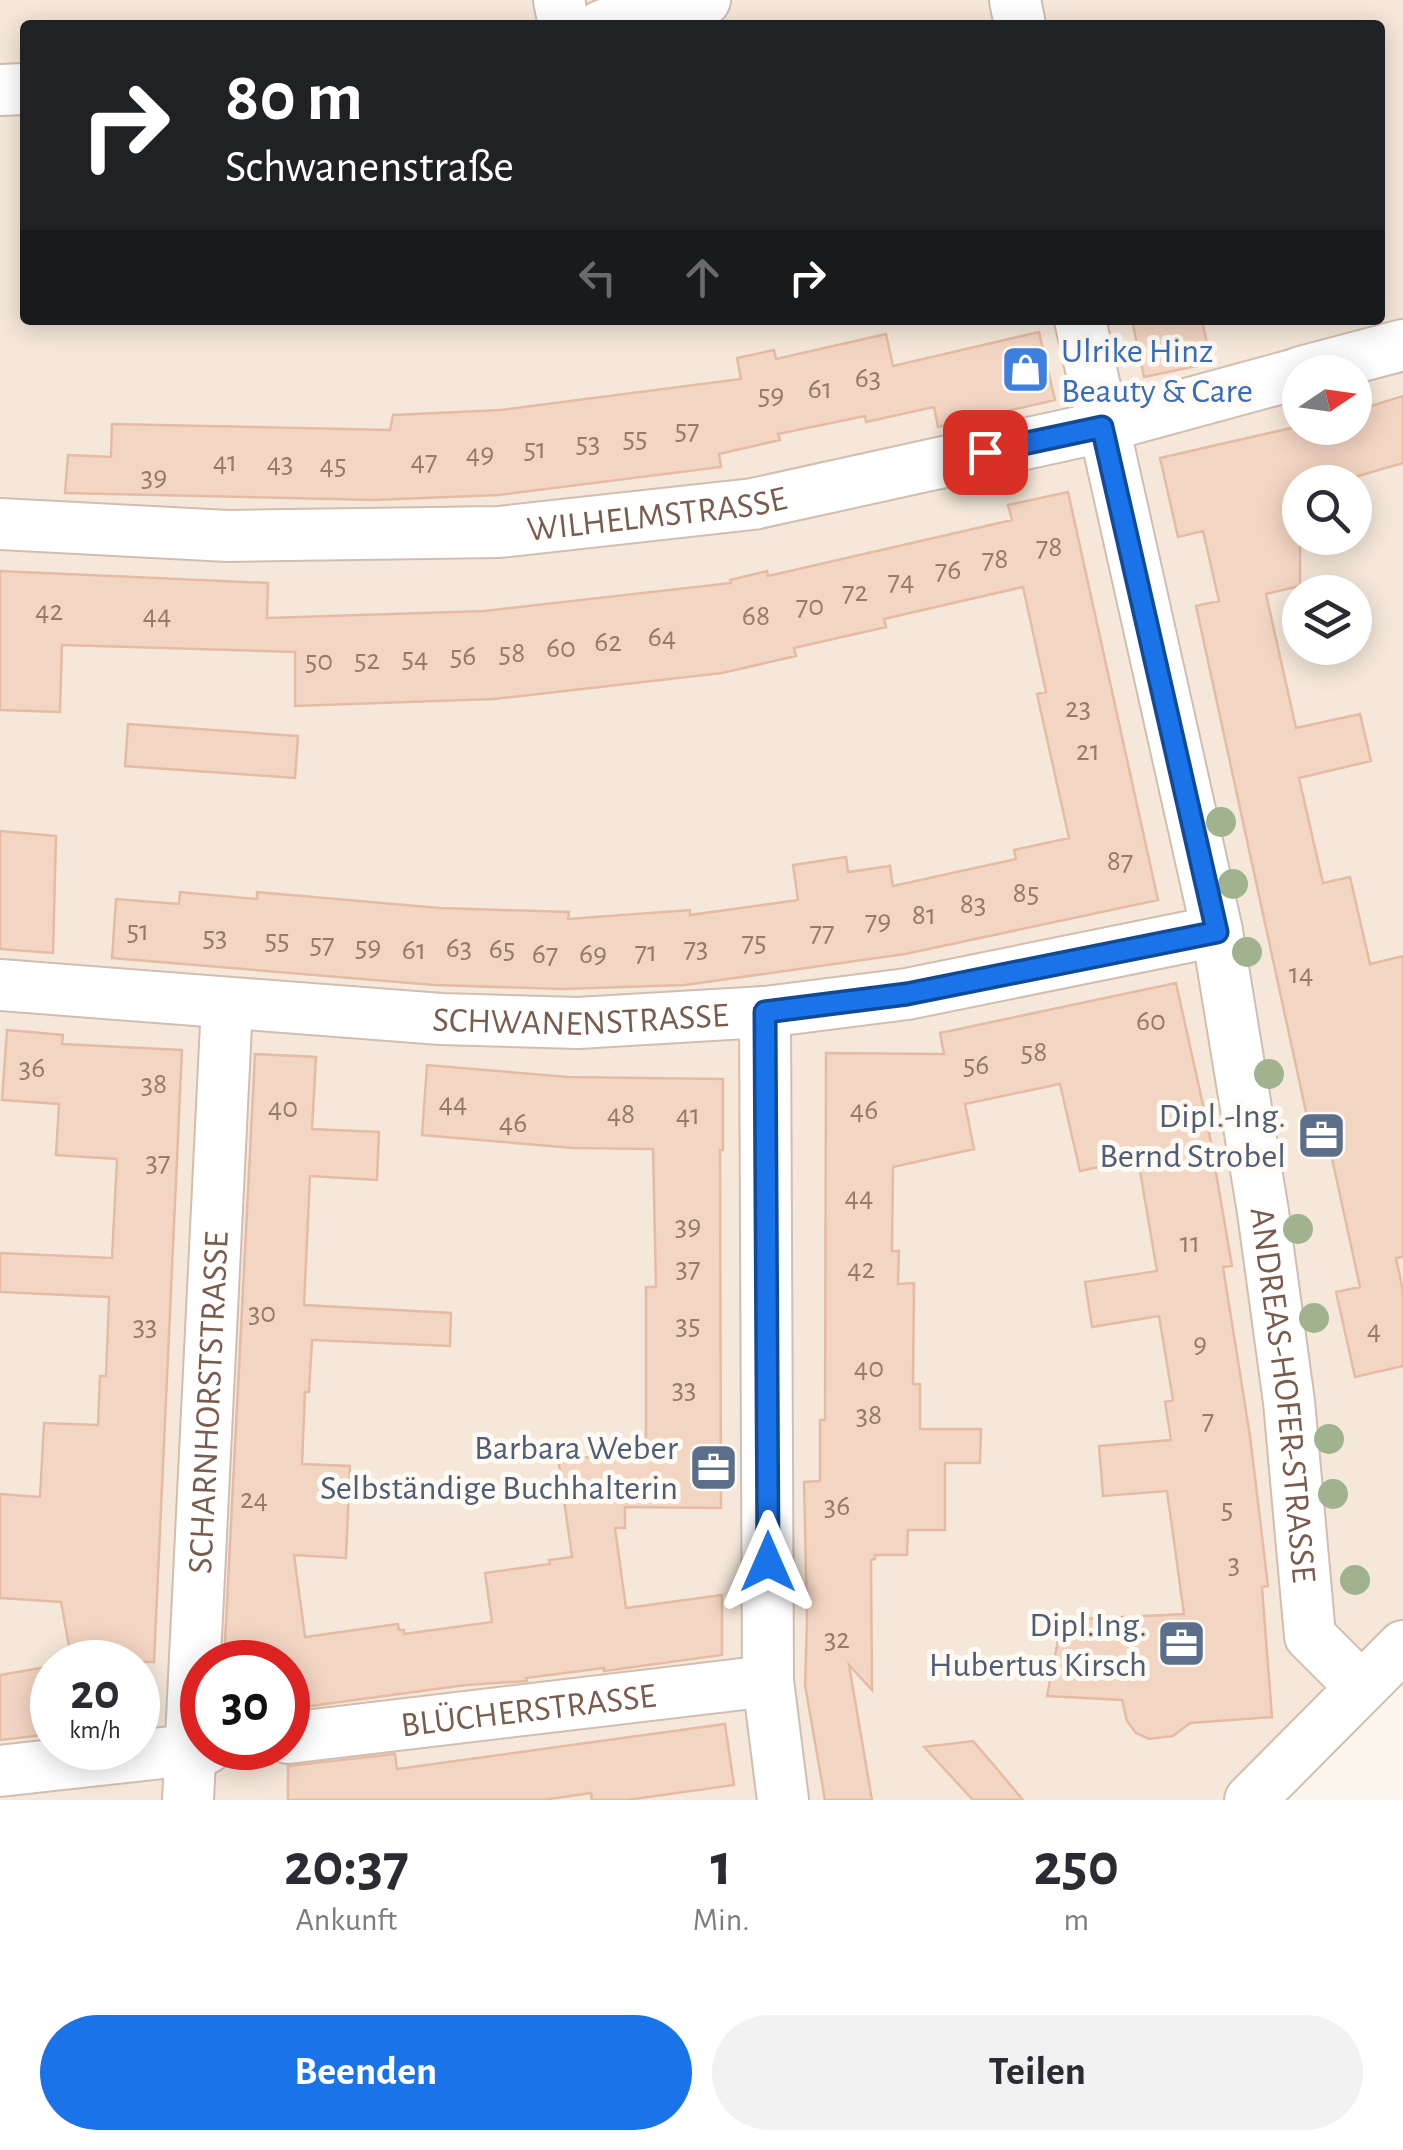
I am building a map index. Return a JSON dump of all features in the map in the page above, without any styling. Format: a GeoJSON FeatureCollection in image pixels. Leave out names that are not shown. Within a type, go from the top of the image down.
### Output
{"type":"FeatureCollection","features":[{"type":"Feature","properties":{"kind":"street"},"geometry":{"type":"LineString","coordinates":[[623,20],[705,0]]}},
{"type":"Feature","properties":{"kind":"street","name":"ANDREAS-HOFER-STRASSE"},"geometry":{"type":"LineString","coordinates":[[1081,325],[1217,932],[1263,1212],[1289,1402],[1310,1636],[1362,1687]]}},
{"type":"Feature","properties":{"kind":"street","name":"WILHELMSTRASSE"},"geometry":{"type":"LineString","coordinates":[[1367,355],[1403,345]]}},
{"type":"Feature","properties":{"kind":"street","name":"WILHELMSTRASSE"},"geometry":{"type":"LineString","coordinates":[[0,524],[228,536],[499,532],[752,504],[1102,427],[1282,378]]}},
{"type":"Feature","properties":{"kind":"street","name":"SCHWANENSTRASSE"},"geometry":{"type":"LineString","coordinates":[[0,985],[441,1020],[578,1023],[765,1012],[907,994],[1217,932]]}},
{"type":"Feature","properties":{"kind":"street","name":"SCHARNHORSTSTRASSE"},"geometry":{"type":"LineString","coordinates":[[203,1640],[227,1004]]}},
{"type":"Feature","properties":{"kind":"street"},"geometry":{"type":"LineString","coordinates":[[765,1012],[768,1680],[783,1800]]}},
{"type":"Feature","properties":{"kind":"street"},"geometry":{"type":"LineString","coordinates":[[1255,1798],[1403,1646]]}},
{"type":"Feature","properties":{"kind":"street","name":"BLÜCHERSTRASSE"},"geometry":{"type":"LineString","coordinates":[[310,1735],[768,1680]]}},
{"type":"Feature","properties":{"kind":"street"},"geometry":{"type":"LineString","coordinates":[[0,1771],[180,1750]]}},
{"type":"Feature","properties":{"kind":"street","name":"SCHARNHORSTSTRASSE"},"geometry":{"type":"LineString","coordinates":[[188,1800],[194,1770]]}},
{"type":"Feature","properties":{"kind":"shaded area"},"geometry":{"type":"Polygon","coordinates":[[[0,0],[1403,0],[1403,1680],[1284,1800],[0,1800],[0,0]]]}},
{"type":"Feature","properties":{"kind":"building"},"geometry":{"type":"Polygon","coordinates":[[[1133,325],[1203,325],[1211,363],[1144,377],[1133,325]]]}},
{"type":"Feature","properties":{"kind":"building"},"geometry":{"type":"Polygon","coordinates":[[[1039,332],[1055,400],[938,427],[934,407],[866,422],[865,416],[778,434],[780,440],[719,454],[721,467],[499,495],[374,500],[65,493],[68,455],[111,457],[112,424],[390,430],[393,415],[501,410],[741,379],[737,358],[774,350],[776,359],[886,334],[893,366],[1039,332]]]}},
{"type":"Feature","properties":{"kind":"building"},"geometry":{"type":"Polygon","coordinates":[[[1403,396],[1403,463],[1372,472],[1372,465],[1282,465],[1282,555],[1300,555],[1300,575],[1282,575],[1282,590],[1266,594],[1296,728],[1360,714],[1371,761],[1299,778],[1323,883],[1350,877],[1370,964],[1403,956],[1403,1257],[1396,1258],[1403,1291],[1403,1366],[1355,1377],[1336,1292],[1360,1287],[1328,1140],[1313,1144],[1196,606],[1219,601],[1203,531],[1178,537],[1160,458],[1282,430],[1282,445],[1372,445],[1372,406],[1403,396]]]}},
{"type":"Feature","properties":{"kind":"building"},"geometry":{"type":"Polygon","coordinates":[[[1068,492],[1158,900],[905,954],[685,985],[562,989],[434,985],[112,958],[116,899],[179,904],[180,892],[257,899],[257,892],[440,908],[569,912],[568,919],[690,910],[690,915],[798,900],[793,865],[846,857],[848,872],[890,866],[893,886],[1016,859],[1014,850],[1069,838],[1037,694],[1046,692],[1023,587],[884,619],[886,627],[794,648],[796,656],[722,673],[494,699],[295,706],[295,652],[62,645],[60,712],[0,710],[0,571],[268,583],[267,618],[484,611],[731,583],[730,580],[767,571],[768,576],[1012,520],[1008,505],[1068,492]]]}},
{"type":"Feature","properties":{"kind":"building"},"geometry":{"type":"Polygon","coordinates":[[[128,724],[298,736],[295,778],[125,766],[128,724]]]}},
{"type":"Feature","properties":{"kind":"building"},"geometry":{"type":"Polygon","coordinates":[[[0,831],[56,836],[53,953],[0,949],[0,831]]]}},
{"type":"Feature","properties":{"kind":"building"},"geometry":{"type":"Polygon","coordinates":[[[1176,983],[1209,1132],[1232,1266],[1223,1267],[1250,1436],[1268,1586],[1262,1587],[1272,1717],[1190,1723],[1173,1736],[1149,1739],[1136,1733],[1127,1721],[1122,1700],[1047,1696],[1062,1620],[1184,1614],[1167,1491],[1103,1496],[1099,1446],[1171,1440],[1165,1402],[1173,1400],[1159,1316],[1092,1327],[1085,1282],[1157,1271],[1138,1159],[1080,1171],[1060,1084],[965,1104],[974,1149],[893,1167],[892,1251],[899,1251],[898,1284],[914,1283],[913,1384],[920,1384],[920,1429],[981,1429],[980,1463],[945,1463],[945,1530],[908,1530],[907,1555],[875,1555],[871,1560],[872,1690],[849,1665],[872,1800],[825,1800],[805,1685],[804,1482],[820,1481],[820,1420],[825,1420],[826,1053],[944,1054],[940,1033],[1176,983]]]}},
{"type":"Feature","properties":{"kind":"building"},"geometry":{"type":"Polygon","coordinates":[[[7,1030],[63,1035],[62,1044],[182,1050],[155,1640],[68,1640],[61,1602],[0,1598],[0,1494],[40,1497],[44,1423],[98,1425],[100,1376],[106,1376],[109,1297],[0,1292],[0,1253],[112,1258],[117,1159],[56,1155],[59,1104],[2,1100],[7,1030]]]}},
{"type":"Feature","properties":{"kind":"building"},"geometry":{"type":"Polygon","coordinates":[[[255,1054],[316,1057],[312,1129],[379,1132],[377,1180],[310,1176],[304,1305],[451,1313],[450,1346],[312,1340],[302,1464],[350,1466],[346,1558],[294,1555],[305,1637],[398,1624],[404,1634],[492,1622],[485,1573],[572,1557],[558,1457],[646,1458],[646,1287],[656,1287],[653,1149],[573,1148],[422,1135],[427,1065],[568,1077],[723,1079],[721,1508],[625,1507],[625,1528],[615,1528],[626,1608],[722,1595],[722,1655],[310,1706],[310,1640],[225,1640],[255,1054]]]}},
{"type":"Feature","properties":{"kind":"building"},"geometry":{"type":"Polygon","coordinates":[[[30,1670],[30,1737],[0,1740],[0,1675],[30,1670]]]}},
{"type":"Feature","properties":{"kind":"building"},"geometry":{"type":"Polygon","coordinates":[[[725,1724],[734,1785],[627,1800],[592,1800],[591,1793],[543,1800],[288,1800],[288,1770],[310,1770],[310,1764],[395,1754],[397,1769],[725,1724]]]}},
{"type":"Feature","properties":{"kind":"building"},"geometry":{"type":"Polygon","coordinates":[[[973,1741],[1023,1800],[973,1800],[924,1747],[973,1741]]]}},
{"type":"Feature","properties":{"kind":"place","name":"Ulrike Hinz Beauty & Care"},"geometry":{"type":"Point","coordinates":[1026,370]}},
{"type":"Feature","properties":{"kind":"place","name":"Dipl.-Ing. Bernd Strobel"},"geometry":{"type":"Point","coordinates":[1321,1135]}},
{"type":"Feature","properties":{"kind":"place","name":"Barbara Weber Selbständige Buchhalterin"},"geometry":{"type":"Point","coordinates":[713,1467]}},
{"type":"Feature","properties":{"kind":"place","name":"Dipl.Ing. Hubertus Kirsch"},"geometry":{"type":"Point","coordinates":[1182,1644]}},
{"type":"Feature","properties":{"kind":"route"},"geometry":{"type":"LineString","coordinates":[[768,1562],[765,1012],[907,994],[1217,932],[1102,427],[985,452]]}}]}
